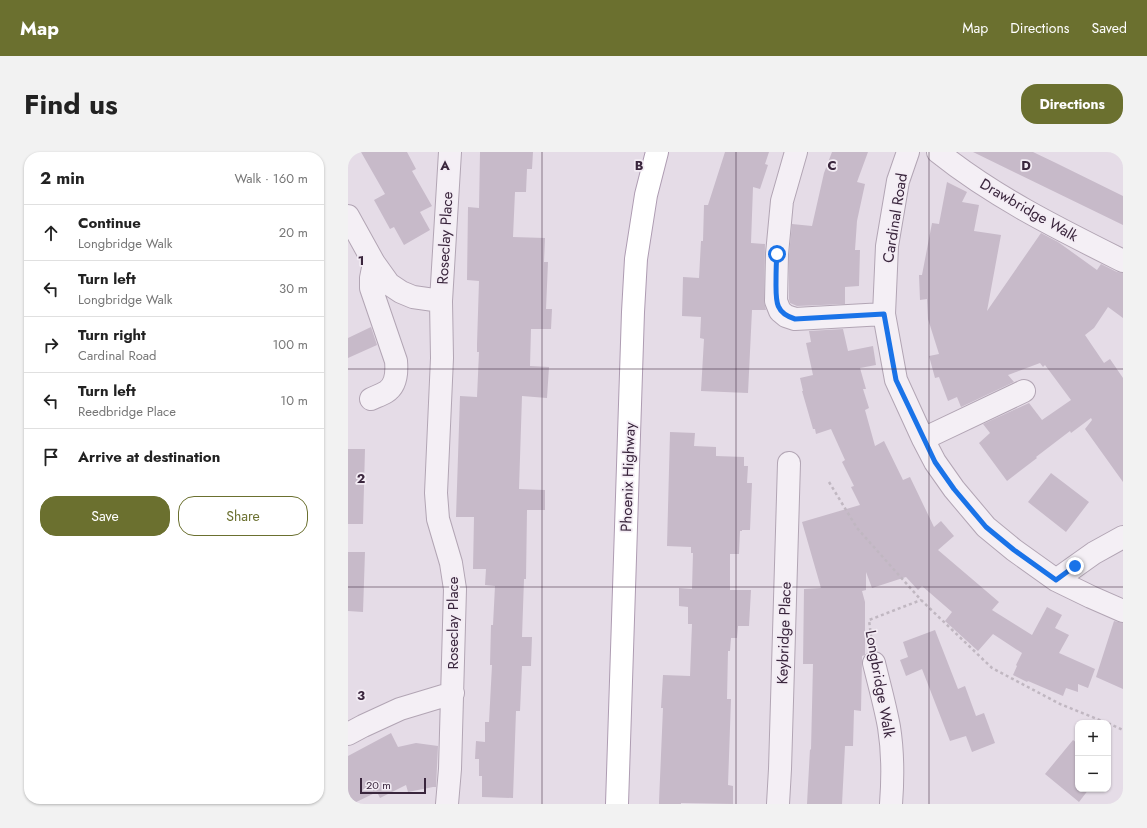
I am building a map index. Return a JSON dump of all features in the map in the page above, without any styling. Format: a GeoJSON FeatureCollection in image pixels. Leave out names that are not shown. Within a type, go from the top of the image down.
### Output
{"type":"FeatureCollection","features":[{"type":"Feature","properties":{"kind":"main road","name":"Phoenix Highway"},"geometry":{"type":"LineString","coordinates":[[616,804],[636,259],[646,195],[657,152]]}},
{"type":"Feature","properties":{"kind":"street","name":"Roseclay Place"},"geometry":{"type":"LineString","coordinates":[[447,804],[453,693],[455,589],[451,563],[438,519],[436,493],[442,358],[441,301],[450,152]]}},
{"type":"Feature","properties":{"kind":"street"},"geometry":{"type":"LineString","coordinates":[[796,152],[782,201],[777,254],[776,301],[780,311],[786,316],[795,319],[884,314]]}},
{"type":"Feature","properties":{"kind":"street","name":"Cardinal Road"},"geometry":{"type":"LineString","coordinates":[[908,152],[898,181],[887,246],[884,314],[896,380],[923,439],[935,462],[954,489],[986,527],[1014,550],[1056,580],[1123,611]]}},
{"type":"Feature","properties":{"kind":"street","name":"Drawbridge Walk"},"geometry":{"type":"LineString","coordinates":[[938,152],[947,160],[998,195],[1067,233],[1123,261]]}},
{"type":"Feature","properties":{"kind":"street","name":"Roseclay Place"},"geometry":{"type":"LineString","coordinates":[[348,216],[374,263],[389,284],[400,292],[413,298],[441,301]]}},
{"type":"Feature","properties":{"kind":"street"},"geometry":{"type":"LineString","coordinates":[[371,399],[387,392],[394,381],[397,371],[396,361],[371,288],[374,263]]}},
{"type":"Feature","properties":{"kind":"street"},"geometry":{"type":"LineString","coordinates":[[923,439],[1024,391]]}},
{"type":"Feature","properties":{"kind":"street","name":"Keybridge Place"},"geometry":{"type":"LineString","coordinates":[[778,804],[789,463]]}},
{"type":"Feature","properties":{"kind":"street"},"geometry":{"type":"LineString","coordinates":[[1056,580],[1094,553],[1123,537]]}},
{"type":"Feature","properties":{"kind":"street","name":"Longbridge Walk"},"geometry":{"type":"LineString","coordinates":[[874,663],[888,726],[892,758],[891,804]]}},
{"type":"Feature","properties":{"kind":"street"},"geometry":{"type":"LineString","coordinates":[[348,734],[400,709],[453,693]]}},
{"type":"Feature","properties":{"kind":"path"},"geometry":{"type":"LineString","coordinates":[[828,482],[857,528],[921,600],[992,668],[1060,704],[1100,720]]}},
{"type":"Feature","properties":{"kind":"path","name":"Longbridge Walk"},"geometry":{"type":"LineString","coordinates":[[874,663],[869,620],[921,600]]}},
{"type":"Feature","properties":{"kind":"path"},"geometry":{"type":"LineString","coordinates":[[1111,725],[1123,730]]}},
{"type":"Feature","properties":{"kind":"building"},"geometry":{"type":"Polygon","coordinates":[[[361,152],[407,152],[416,169],[412,171],[432,206],[420,212],[430,230],[404,245],[394,227],[390,229],[374,200],[385,194],[361,152]]]}},
{"type":"Feature","properties":{"kind":"building"},"geometry":{"type":"Polygon","coordinates":[[[480,152],[533,152],[532,169],[527,169],[526,192],[515,192],[513,237],[545,238],[544,262],[548,262],[546,309],[552,309],[551,329],[531,329],[530,366],[549,367],[547,398],[522,396],[519,489],[545,490],[545,510],[527,510],[526,579],[524,579],[522,637],[532,637],[531,666],[522,666],[520,711],[516,711],[513,798],[482,797],[482,776],[479,776],[479,759],[475,759],[476,741],[485,742],[485,722],[489,722],[492,665],[490,665],[491,625],[493,625],[495,586],[485,585],[486,569],[473,569],[474,517],[456,517],[460,396],[477,397],[479,352],[477,352],[477,344],[479,281],[467,280],[468,207],[479,208],[480,152]]]}},
{"type":"Feature","properties":{"kind":"building"},"geometry":{"type":"Polygon","coordinates":[[[725,152],[769,152],[765,164],[768,165],[760,189],[753,187],[751,243],[765,244],[764,301],[766,310],[752,310],[748,393],[701,391],[704,339],[700,338],[701,317],[682,316],[683,277],[699,278],[701,241],[703,241],[704,205],[708,205],[725,152]]]}},
{"type":"Feature","properties":{"kind":"building"},"geometry":{"type":"Polygon","coordinates":[[[832,152],[868,152],[857,182],[865,184],[857,221],[855,250],[860,250],[859,286],[845,287],[845,304],[797,306],[790,303],[789,299],[789,255],[792,224],[812,226],[824,173],[832,152]]]}},
{"type":"Feature","properties":{"kind":"building"},"geometry":{"type":"Polygon","coordinates":[[[973,152],[1033,152],[1056,163],[1123,196],[1123,225],[973,152]]]}},
{"type":"Feature","properties":{"kind":"building"},"geometry":{"type":"Polygon","coordinates":[[[947,182],[967,192],[962,202],[979,205],[974,231],[1001,235],[987,311],[1041,233],[1058,242],[1097,270],[1101,264],[1117,272],[1123,273],[1123,318],[1108,307],[1094,328],[1085,335],[1104,363],[1110,359],[1123,378],[1123,482],[1085,429],[1092,420],[1091,418],[1071,433],[1070,431],[1007,481],[979,443],[990,433],[983,424],[1029,403],[1042,420],[1071,400],[1045,365],[1043,367],[1040,363],[1008,375],[1014,382],[961,407],[957,397],[948,401],[939,377],[935,378],[929,356],[939,354],[928,319],[927,299],[920,300],[919,275],[922,275],[932,223],[939,224],[947,182]]]}},
{"type":"Feature","properties":{"kind":"building"},"geometry":{"type":"Polygon","coordinates":[[[371,327],[377,345],[348,358],[348,338],[371,327]]]}},
{"type":"Feature","properties":{"kind":"building"},"geometry":{"type":"Polygon","coordinates":[[[843,329],[848,351],[873,346],[876,365],[860,368],[866,389],[863,389],[869,408],[865,410],[875,446],[884,441],[903,480],[910,477],[934,527],[941,521],[954,536],[938,550],[999,602],[992,610],[1032,635],[1047,607],[1062,615],[1055,628],[1069,635],[1059,653],[1095,669],[1088,688],[1078,684],[1078,692],[1066,688],[1063,696],[1028,681],[1027,682],[1013,675],[1022,653],[993,634],[978,651],[945,621],[952,612],[922,586],[918,590],[906,577],[872,588],[866,572],[866,590],[862,591],[865,602],[865,655],[862,656],[861,711],[854,710],[853,746],[845,746],[842,804],[807,804],[810,749],[811,750],[813,664],[803,664],[804,589],[821,588],[802,522],[860,505],[851,487],[854,486],[842,462],[845,460],[831,429],[816,434],[815,429],[813,429],[802,391],[800,378],[813,375],[806,343],[811,342],[809,331],[843,329]]]}},
{"type":"Feature","properties":{"kind":"building"},"geometry":{"type":"Polygon","coordinates":[[[670,432],[695,433],[694,446],[716,447],[716,456],[744,457],[744,466],[748,466],[747,483],[752,483],[750,530],[740,531],[739,554],[730,554],[730,590],[751,590],[749,626],[738,626],[737,638],[731,638],[730,651],[728,651],[727,699],[731,699],[728,785],[733,786],[733,804],[659,804],[663,675],[690,676],[692,624],[688,624],[688,607],[679,606],[679,588],[692,589],[693,553],[691,553],[691,547],[667,546],[670,432]]]}},
{"type":"Feature","properties":{"kind":"building"},"geometry":{"type":"Polygon","coordinates":[[[348,449],[365,449],[363,524],[348,524],[348,449]]]}},
{"type":"Feature","properties":{"kind":"building"},"geometry":{"type":"Polygon","coordinates":[[[1051,473],[1089,502],[1066,532],[1028,502],[1051,473]]]}},
{"type":"Feature","properties":{"kind":"building"},"geometry":{"type":"Polygon","coordinates":[[[348,552],[365,552],[363,612],[348,611],[348,552]]]}},
{"type":"Feature","properties":{"kind":"building"},"geometry":{"type":"Polygon","coordinates":[[[1114,621],[1123,623],[1123,689],[1096,677],[1114,621]]]}},
{"type":"Feature","properties":{"kind":"building"},"geometry":{"type":"Polygon","coordinates":[[[935,630],[958,689],[965,686],[976,716],[984,713],[995,743],[972,752],[966,736],[950,741],[922,669],[906,676],[900,660],[908,657],[903,642],[935,630]]]}},
{"type":"Feature","properties":{"kind":"building"},"geometry":{"type":"Polygon","coordinates":[[[391,733],[398,747],[416,743],[438,746],[436,787],[408,792],[406,785],[380,798],[377,792],[352,804],[348,804],[348,756],[391,733]]]}},
{"type":"Feature","properties":{"kind":"building"},"geometry":{"type":"Polygon","coordinates":[[[1073,740],[1075,742],[1075,792],[1087,792],[1079,802],[1045,774],[1073,740]]]}},
{"type":"Feature","properties":{"kind":"route"},"geometry":{"type":"LineString","coordinates":[[777,254],[776,301],[780,311],[786,316],[795,319],[884,314],[896,380],[923,439],[935,462],[954,489],[986,527],[1014,550],[1056,580],[1075,566]]}}]}
